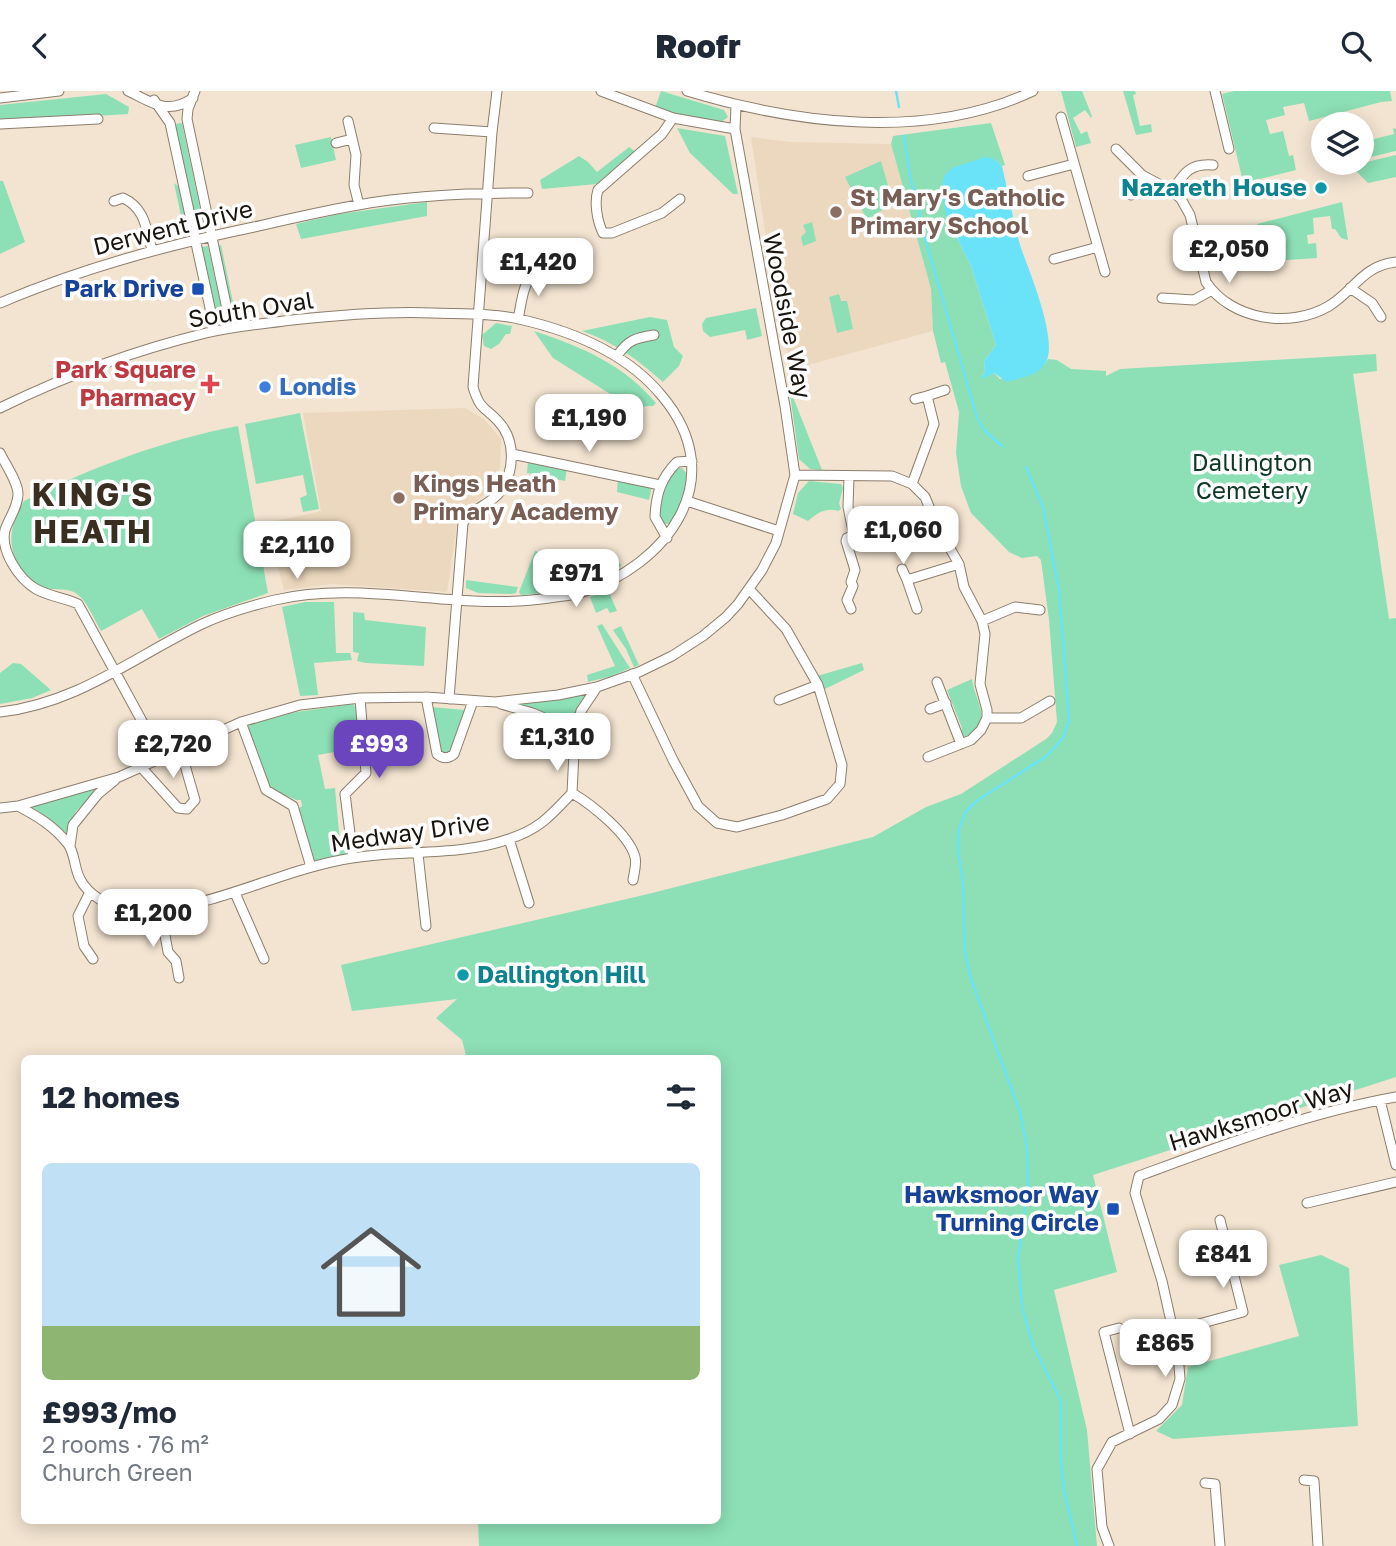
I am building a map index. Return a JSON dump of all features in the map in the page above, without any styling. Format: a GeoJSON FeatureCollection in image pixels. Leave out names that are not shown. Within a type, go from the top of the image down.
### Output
{"type":"FeatureCollection","features":[{"type":"Feature","properties":{"kind":"street"},"geometry":{"type":"LineString","coordinates":[[0,98],[60,91]]}},
{"type":"Feature","properties":{"kind":"street"},"geometry":{"type":"LineString","coordinates":[[128,91],[166,108],[195,93]]}},
{"type":"Feature","properties":{"kind":"street"},"geometry":{"type":"LineString","coordinates":[[143,91],[157,103],[170,123],[215,331]]}},
{"type":"Feature","properties":{"kind":"street"},"geometry":{"type":"LineString","coordinates":[[449,699],[463,523],[470,514],[499,494],[507,480],[512,454],[503,428],[478,403],[473,387],[497,91]]}},
{"type":"Feature","properties":{"kind":"street"},"geometry":{"type":"LineString","coordinates":[[601,91],[673,118],[735,129]]}},
{"type":"Feature","properties":{"kind":"street"},"geometry":{"type":"LineString","coordinates":[[687,91],[736,106],[786,115],[840,120],[931,120],[956,117],[1032,91]]}},
{"type":"Feature","properties":{"kind":"street"},"geometry":{"type":"LineString","coordinates":[[1215,91],[1229,149]]}},
{"type":"Feature","properties":{"kind":"street"},"geometry":{"type":"LineString","coordinates":[[195,93],[187,119],[231,328]]}},
{"type":"Feature","properties":{"kind":"street","name":"Woodside Way"},"geometry":{"type":"LineString","coordinates":[[495,702],[558,695],[597,687],[672,656],[726,617],[762,570],[779,531],[795,475],[735,129],[736,106]]}},
{"type":"Feature","properties":{"kind":"street"},"geometry":{"type":"LineString","coordinates":[[1060,117],[1105,272]]}},
{"type":"Feature","properties":{"kind":"street"},"geometry":{"type":"LineString","coordinates":[[673,118],[662,134],[598,190],[596,197],[599,225],[603,233],[612,233],[662,213],[680,199]]}},
{"type":"Feature","properties":{"kind":"street"},"geometry":{"type":"LineString","coordinates":[[0,124],[98,119]]}},
{"type":"Feature","properties":{"kind":"street"},"geometry":{"type":"LineString","coordinates":[[348,121],[356,155],[354,185],[359,205]]}},
{"type":"Feature","properties":{"kind":"street"},"geometry":{"type":"LineString","coordinates":[[434,128],[492,132]]}},
{"type":"Feature","properties":{"kind":"street"},"geometry":{"type":"LineString","coordinates":[[336,143],[352,139]]}},
{"type":"Feature","properties":{"kind":"street"},"geometry":{"type":"LineString","coordinates":[[1116,149],[1143,175],[1181,199],[1190,215],[1206,282],[1227,304],[1244,313],[1283,317],[1315,312],[1327,307],[1371,269],[1396,262]]}},
{"type":"Feature","properties":{"kind":"street"},"geometry":{"type":"LineString","coordinates":[[1028,176],[1074,164]]}},
{"type":"Feature","properties":{"kind":"street"},"geometry":{"type":"LineString","coordinates":[[1172,191],[1188,170],[1198,164],[1213,165]]}},
{"type":"Feature","properties":{"kind":"street"},"geometry":{"type":"LineString","coordinates":[[1131,195],[1143,175]]}},
{"type":"Feature","properties":{"kind":"street","name":"Derwent Drive"},"geometry":{"type":"LineString","coordinates":[[0,303],[70,275],[195,239],[359,205],[421,197],[528,193]]}},
{"type":"Feature","properties":{"kind":"street"},"geometry":{"type":"LineString","coordinates":[[114,201],[123,198],[134,203],[142,213],[152,250]]}},
{"type":"Feature","properties":{"kind":"street"},"geometry":{"type":"LineString","coordinates":[[1054,259],[1098,247]]}},
{"type":"Feature","properties":{"kind":"street"},"geometry":{"type":"LineString","coordinates":[[518,319],[530,276],[536,271],[553,271]]}},
{"type":"Feature","properties":{"kind":"street"},"geometry":{"type":"LineString","coordinates":[[1350,288],[1372,303],[1381,317]]}},
{"type":"Feature","properties":{"kind":"street"},"geometry":{"type":"LineString","coordinates":[[1162,298],[1194,300],[1212,290]]}},
{"type":"Feature","properties":{"kind":"street","name":"South Oval"},"geometry":{"type":"LineString","coordinates":[[0,408],[51,383],[215,331],[373,312],[479,314],[518,319],[578,336],[617,356],[664,398],[687,439],[692,461]]}},
{"type":"Feature","properties":{"kind":"street"},"geometry":{"type":"LineString","coordinates":[[617,356],[633,338],[654,335]]}},
{"type":"Feature","properties":{"kind":"street"},"geometry":{"type":"LineString","coordinates":[[915,399],[945,390]]}},
{"type":"Feature","properties":{"kind":"street"},"geometry":{"type":"LineString","coordinates":[[912,484],[934,424],[927,395]]}},
{"type":"Feature","properties":{"kind":"street"},"geometry":{"type":"LineString","coordinates":[[0,453],[18,492],[16,505],[3,533],[4,561],[39,591],[78,604],[161,757]]}},
{"type":"Feature","properties":{"kind":"street"},"geometry":{"type":"LineString","coordinates":[[512,454],[660,485]]}},
{"type":"Feature","properties":{"kind":"street"},"geometry":{"type":"LineString","coordinates":[[0,712],[57,701],[200,625],[279,599],[354,593],[456,601],[523,602],[579,593],[623,575],[646,559],[667,538],[678,523],[687,501],[692,461],[677,462],[660,485],[654,517],[667,538]]}},
{"type":"Feature","properties":{"kind":"street"},"geometry":{"type":"LineString","coordinates":[[795,475],[892,476],[912,484],[925,497],[938,528],[959,564],[964,587],[982,621],[985,634],[980,684],[987,718],[981,730],[971,740],[928,757]]}},
{"type":"Feature","properties":{"kind":"street"},"geometry":{"type":"LineString","coordinates":[[849,477],[851,537]]}},
{"type":"Feature","properties":{"kind":"street"},"geometry":{"type":"LineString","coordinates":[[687,501],[779,531]]}},
{"type":"Feature","properties":{"kind":"street"},"geometry":{"type":"LineString","coordinates":[[851,609],[847,600],[853,586],[851,582],[855,570],[846,541],[891,521]]}},
{"type":"Feature","properties":{"kind":"street"},"geometry":{"type":"LineString","coordinates":[[907,580],[959,564]]}},
{"type":"Feature","properties":{"kind":"street"},"geometry":{"type":"LineString","coordinates":[[902,569],[917,609]]}},
{"type":"Feature","properties":{"kind":"street"},"geometry":{"type":"LineString","coordinates":[[632,674],[698,806],[717,823],[737,827],[827,799],[840,784],[842,765],[818,685],[786,629],[749,589]]}},
{"type":"Feature","properties":{"kind":"street"},"geometry":{"type":"LineString","coordinates":[[982,621],[1015,607],[1041,610]]}},
{"type":"Feature","properties":{"kind":"street"},"geometry":{"type":"LineString","coordinates":[[937,682],[961,744]]}},
{"type":"Feature","properties":{"kind":"street"},"geometry":{"type":"LineString","coordinates":[[779,700],[818,685]]}},
{"type":"Feature","properties":{"kind":"street"},"geometry":{"type":"LineString","coordinates":[[597,687],[581,711],[575,732],[572,793],[592,805],[625,840],[635,857],[633,880]]}},
{"type":"Feature","properties":{"kind":"street"},"geometry":{"type":"LineString","coordinates":[[426,697],[437,754],[442,758],[454,754],[473,701]]}},
{"type":"Feature","properties":{"kind":"street"},"geometry":{"type":"LineString","coordinates":[[0,807],[18,806],[119,777],[241,722],[300,705],[360,698],[426,697],[495,702],[550,721],[560,729],[573,754]]}},
{"type":"Feature","properties":{"kind":"street"},"geometry":{"type":"LineString","coordinates":[[353,857],[345,794],[366,773],[360,698]]}},
{"type":"Feature","properties":{"kind":"street"},"geometry":{"type":"LineString","coordinates":[[987,718],[1021,718],[1049,701]]}},
{"type":"Feature","properties":{"kind":"street"},"geometry":{"type":"LineString","coordinates":[[930,709],[946,703]]}},
{"type":"Feature","properties":{"kind":"street"},"geometry":{"type":"LineString","coordinates":[[241,722],[266,790],[293,806],[311,867]]}},
{"type":"Feature","properties":{"kind":"street"},"geometry":{"type":"LineString","coordinates":[[140,767],[178,807],[187,809],[195,800],[180,748]]}},
{"type":"Feature","properties":{"kind":"street"},"geometry":{"type":"LineString","coordinates":[[93,960],[84,946],[78,916],[90,892],[80,879],[70,846],[73,825],[98,794],[119,777]]}},
{"type":"Feature","properties":{"kind":"street","name":"Medway Drive"},"geometry":{"type":"LineString","coordinates":[[90,892],[108,904],[127,911],[161,913],[235,893],[311,867],[353,857],[466,850],[509,839],[543,824],[572,793]]}},
{"type":"Feature","properties":{"kind":"street"},"geometry":{"type":"LineString","coordinates":[[18,806],[47,822],[70,846]]}},
{"type":"Feature","properties":{"kind":"street"},"geometry":{"type":"LineString","coordinates":[[509,839],[529,903]]}},
{"type":"Feature","properties":{"kind":"street"},"geometry":{"type":"LineString","coordinates":[[418,853],[426,926]]}},
{"type":"Feature","properties":{"kind":"street"},"geometry":{"type":"LineString","coordinates":[[235,893],[264,959]]}},
{"type":"Feature","properties":{"kind":"street"},"geometry":{"type":"LineString","coordinates":[[161,913],[168,952],[176,961],[179,978]]}},
{"type":"Feature","properties":{"kind":"street","name":"Hawksmoor Way"},"geometry":{"type":"LineString","coordinates":[[1173,1331],[1162,1281],[1135,1193],[1139,1176],[1240,1138],[1396,1097]]}},
{"type":"Feature","properties":{"kind":"street"},"geometry":{"type":"LineString","coordinates":[[1380,1100],[1396,1165]]}},
{"type":"Feature","properties":{"kind":"street"},"geometry":{"type":"LineString","coordinates":[[1307,1203],[1396,1182]]}},
{"type":"Feature","properties":{"kind":"street"},"geometry":{"type":"LineString","coordinates":[[1109,1546],[1102,1527],[1097,1469],[1112,1441],[1159,1419],[1172,1405],[1180,1379],[1173,1331],[1243,1312],[1220,1220]]}},
{"type":"Feature","properties":{"kind":"street"},"geometry":{"type":"LineString","coordinates":[[1119,1328],[1104,1332],[1130,1434]]}},
{"type":"Feature","properties":{"kind":"street"},"geometry":{"type":"LineString","coordinates":[[1304,1480],[1314,1481],[1318,1546]]}},
{"type":"Feature","properties":{"kind":"street"},"geometry":{"type":"LineString","coordinates":[[1205,1483],[1215,1484],[1220,1546]]}},
{"type":"Feature","properties":{"kind":"shaded area","name":"St Mary's Catholic Primary School"},"geometry":{"type":"Polygon","coordinates":[[[751,137],[791,142],[891,144],[931,289],[933,331],[793,369],[780,331],[751,137]]]}},
{"type":"Feature","properties":{"kind":"shaded area","name":"Kings Heath Primary Academy"},"geometry":{"type":"Polygon","coordinates":[[[465,408],[484,419],[501,439],[500,467],[491,488],[458,518],[447,592],[332,584],[284,590],[267,523],[321,511],[303,413],[465,408]]]}},
{"type":"Feature","properties":{"kind":"green space"},"geometry":{"type":"Polygon","coordinates":[[[661,91],[724,110],[728,117],[720,123],[655,108],[661,91]]]}},
{"type":"Feature","properties":{"kind":"green space"},"geometry":{"type":"Polygon","coordinates":[[[1061,91],[1082,91],[1092,116],[1091,118],[1085,110],[1073,118],[1081,134],[1087,131],[1091,143],[1076,147],[1061,91]]]}},
{"type":"Feature","properties":{"kind":"green space"},"geometry":{"type":"Polygon","coordinates":[[[1123,91],[1135,91],[1136,94],[1133,95],[1140,126],[1151,124],[1152,132],[1136,135],[1123,91]]]}},
{"type":"Feature","properties":{"kind":"green space"},"geometry":{"type":"Polygon","coordinates":[[[1234,91],[1390,91],[1392,101],[1343,112],[1311,112],[1309,121],[1304,103],[1283,107],[1285,115],[1266,120],[1270,134],[1283,131],[1289,156],[1293,155],[1296,170],[1248,182],[1249,189],[1245,190],[1222,94],[1234,91]]]}},
{"type":"Feature","properties":{"kind":"green space"},"geometry":{"type":"Polygon","coordinates":[[[106,94],[129,107],[128,114],[0,122],[0,105],[106,94]]]}},
{"type":"Feature","properties":{"kind":"green space"},"geometry":{"type":"Polygon","coordinates":[[[182,123],[204,227],[197,229],[175,124],[182,123]]]}},
{"type":"Feature","properties":{"kind":"green space","name":"Dallington Cemetery"},"geometry":{"type":"Polygon","coordinates":[[[991,123],[1005,165],[1002,166],[994,159],[946,216],[971,266],[996,345],[984,361],[985,371],[981,378],[994,373],[1000,379],[1045,364],[1048,359],[1057,360],[1071,369],[1106,371],[1106,376],[1120,369],[1376,354],[1377,371],[1353,374],[1389,619],[1396,618],[1396,1077],[1093,1175],[1117,1272],[1054,1290],[1087,1430],[1097,1546],[479,1546],[478,1524],[721,1524],[721,1055],[466,1055],[462,1040],[436,1018],[457,999],[352,1011],[341,965],[648,894],[873,837],[926,807],[961,794],[1046,739],[1057,722],[1041,560],[1037,556],[1022,558],[1009,552],[971,513],[961,486],[956,453],[959,412],[945,362],[941,363],[933,331],[931,289],[891,144],[893,136],[991,123]]]}},
{"type":"Feature","properties":{"kind":"green space"},"geometry":{"type":"Polygon","coordinates":[[[677,128],[725,136],[738,194],[733,194],[690,153],[677,128]]]}},
{"type":"Feature","properties":{"kind":"green space"},"geometry":{"type":"Polygon","coordinates":[[[1393,128],[1396,129],[1396,151],[1374,156],[1374,139],[1394,134],[1393,128]]]}},
{"type":"Feature","properties":{"kind":"green space"},"geometry":{"type":"Polygon","coordinates":[[[331,137],[336,160],[301,168],[295,145],[331,137]]]}},
{"type":"Feature","properties":{"kind":"green space"},"geometry":{"type":"Polygon","coordinates":[[[629,147],[636,152],[597,184],[542,189],[540,180],[579,156],[597,172],[629,147]]]}},
{"type":"Feature","properties":{"kind":"green space"},"geometry":{"type":"Polygon","coordinates":[[[1396,155],[1396,177],[1368,183],[1360,175],[1374,175],[1374,160],[1396,155]]]}},
{"type":"Feature","properties":{"kind":"green space"},"geometry":{"type":"Polygon","coordinates":[[[881,161],[893,203],[867,220],[845,177],[881,161]]]}},
{"type":"Feature","properties":{"kind":"green space"},"geometry":{"type":"Polygon","coordinates":[[[0,181],[3,181],[25,242],[0,254],[0,181]]]}},
{"type":"Feature","properties":{"kind":"green space"},"geometry":{"type":"Polygon","coordinates":[[[174,183],[179,187],[188,230],[184,230],[174,183]]]}},
{"type":"Feature","properties":{"kind":"green space"},"geometry":{"type":"Polygon","coordinates":[[[427,202],[427,216],[301,239],[296,224],[339,214],[427,202]]]}},
{"type":"Feature","properties":{"kind":"green space"},"geometry":{"type":"Polygon","coordinates":[[[1342,202],[1348,240],[1341,238],[1335,229],[1332,229],[1330,216],[1313,218],[1314,234],[1307,235],[1308,244],[1316,243],[1317,258],[1273,261],[1257,224],[1342,202]]]}},
{"type":"Feature","properties":{"kind":"green space"},"geometry":{"type":"Polygon","coordinates":[[[812,222],[816,241],[803,246],[801,237],[806,232],[803,225],[812,222]]]}},
{"type":"Feature","properties":{"kind":"green space"},"geometry":{"type":"Polygon","coordinates":[[[221,245],[234,307],[230,308],[217,246],[221,245]]]}},
{"type":"Feature","properties":{"kind":"green space"},"geometry":{"type":"Polygon","coordinates":[[[208,246],[222,310],[215,312],[201,247],[208,246]]]}},
{"type":"Feature","properties":{"kind":"green space"},"geometry":{"type":"Polygon","coordinates":[[[839,294],[841,301],[847,301],[853,329],[837,333],[829,297],[839,294]]]}},
{"type":"Feature","properties":{"kind":"green space"},"geometry":{"type":"Polygon","coordinates":[[[756,308],[762,336],[747,340],[745,330],[710,337],[703,331],[702,324],[706,318],[756,308]]]}},
{"type":"Feature","properties":{"kind":"green space"},"geometry":{"type":"Polygon","coordinates":[[[650,317],[667,320],[674,347],[683,356],[679,366],[663,382],[625,352],[582,331],[650,317]]]}},
{"type":"Feature","properties":{"kind":"green space"},"geometry":{"type":"Polygon","coordinates":[[[496,323],[512,326],[510,334],[506,334],[499,344],[491,349],[484,346],[482,335],[496,323]]]}},
{"type":"Feature","properties":{"kind":"green space"},"geometry":{"type":"Polygon","coordinates":[[[534,331],[601,358],[630,378],[656,403],[653,406],[631,407],[553,358],[534,331]]]}},
{"type":"Feature","properties":{"kind":"green space"},"geometry":{"type":"Polygon","coordinates":[[[789,387],[822,470],[810,469],[799,459],[789,387]]]}},
{"type":"Feature","properties":{"kind":"green space"},"geometry":{"type":"Polygon","coordinates":[[[300,413],[319,509],[303,512],[300,498],[307,495],[303,475],[256,484],[245,424],[300,413]]]}},
{"type":"Feature","properties":{"kind":"green space"},"geometry":{"type":"Polygon","coordinates":[[[238,426],[268,593],[203,616],[159,639],[142,609],[101,631],[81,597],[69,591],[45,588],[37,584],[19,566],[11,540],[15,519],[24,501],[129,456],[238,426]]]}},
{"type":"Feature","properties":{"kind":"green space"},"geometry":{"type":"Polygon","coordinates":[[[528,460],[567,467],[565,481],[527,473],[528,460]]]}},
{"type":"Feature","properties":{"kind":"green space"},"geometry":{"type":"Polygon","coordinates":[[[676,468],[682,468],[687,474],[685,487],[677,512],[670,524],[666,524],[659,519],[661,498],[676,468]]]}},
{"type":"Feature","properties":{"kind":"green space"},"geometry":{"type":"Polygon","coordinates":[[[618,477],[652,486],[649,500],[617,492],[618,477]]]}},
{"type":"Feature","properties":{"kind":"green space"},"geometry":{"type":"Polygon","coordinates":[[[809,481],[841,484],[841,509],[822,511],[808,521],[793,514],[798,493],[809,481]]]}},
{"type":"Feature","properties":{"kind":"green space"},"geometry":{"type":"Polygon","coordinates":[[[535,551],[602,566],[620,563],[621,566],[573,586],[521,595],[519,592],[535,551]]]}},
{"type":"Feature","properties":{"kind":"green space"},"geometry":{"type":"Polygon","coordinates":[[[466,580],[518,587],[516,593],[512,594],[478,593],[466,588],[466,580]]]}},
{"type":"Feature","properties":{"kind":"green space"},"geometry":{"type":"Polygon","coordinates":[[[608,590],[617,611],[610,613],[607,608],[596,613],[590,597],[608,590]]]}},
{"type":"Feature","properties":{"kind":"green space"},"geometry":{"type":"Polygon","coordinates":[[[305,602],[334,602],[336,653],[350,653],[352,660],[314,663],[318,695],[300,696],[282,607],[305,602]]]}},
{"type":"Feature","properties":{"kind":"green space"},"geometry":{"type":"Polygon","coordinates":[[[353,612],[364,613],[365,620],[426,627],[424,666],[357,661],[359,653],[353,652],[353,612]]]}},
{"type":"Feature","properties":{"kind":"green space"},"geometry":{"type":"Polygon","coordinates":[[[602,624],[630,668],[588,682],[587,675],[615,666],[597,626],[602,624]]]}},
{"type":"Feature","properties":{"kind":"green space"},"geometry":{"type":"Polygon","coordinates":[[[621,626],[639,665],[634,667],[613,630],[621,626]]]}},
{"type":"Feature","properties":{"kind":"green space"},"geometry":{"type":"Polygon","coordinates":[[[13,663],[21,664],[51,690],[32,698],[0,704],[0,673],[13,663]]]}},
{"type":"Feature","properties":{"kind":"green space"},"geometry":{"type":"Polygon","coordinates":[[[862,663],[864,670],[823,690],[817,676],[862,663]]]}},
{"type":"Feature","properties":{"kind":"green space"},"geometry":{"type":"Polygon","coordinates":[[[972,679],[981,718],[980,725],[966,738],[961,734],[962,728],[947,690],[972,679]]]}},
{"type":"Feature","properties":{"kind":"green space"},"geometry":{"type":"Polygon","coordinates":[[[585,693],[586,698],[578,710],[570,736],[551,718],[517,706],[517,703],[585,693]]]}},
{"type":"Feature","properties":{"kind":"green space"},"geometry":{"type":"Polygon","coordinates":[[[353,704],[357,709],[362,747],[318,755],[325,789],[335,788],[340,843],[349,843],[350,850],[347,855],[316,861],[312,859],[298,809],[302,806],[301,800],[267,787],[247,730],[250,724],[296,712],[353,704]]]}},
{"type":"Feature","properties":{"kind":"green space"},"geometry":{"type":"Polygon","coordinates":[[[431,707],[465,710],[448,754],[441,753],[431,707]]]}},
{"type":"Feature","properties":{"kind":"green space"},"geometry":{"type":"Polygon","coordinates":[[[95,789],[97,792],[76,811],[66,834],[30,806],[95,789]]]}},
{"type":"Feature","properties":{"kind":"green space"},"geometry":{"type":"Polygon","coordinates":[[[1321,1255],[1349,1268],[1358,1426],[1173,1439],[1156,1431],[1182,1405],[1188,1367],[1299,1336],[1279,1265],[1321,1255]]]}},
{"type":"Feature","properties":{"kind":"water"},"geometry":{"type":"Polygon","coordinates":[[[985,157],[994,159],[1002,166],[1020,245],[1041,305],[1049,339],[1049,354],[1042,368],[1028,376],[1007,382],[994,373],[980,380],[985,371],[984,361],[996,345],[971,266],[946,216],[941,190],[944,176],[952,168],[985,157]]]}},
{"type":"Feature","properties":{"kind":"waterway"},"geometry":{"type":"LineString","coordinates":[[896,91],[899,107]]}},
{"type":"Feature","properties":{"kind":"waterway"},"geometry":{"type":"LineString","coordinates":[[904,136],[920,221],[977,417],[984,430],[1002,446]]}},
{"type":"Feature","properties":{"kind":"waterway"},"geometry":{"type":"LineString","coordinates":[[1026,467],[1043,507],[1059,590],[1069,720],[1063,738],[1047,756],[978,800],[966,811],[959,829],[958,848],[963,885],[965,952],[970,976],[1020,1112],[1027,1148],[1028,1184],[1018,1258],[1022,1307],[1033,1345],[1061,1401],[1064,1490],[1077,1546]]}},
{"type":"Feature","properties":{"kind":"place","name":"Nazareth House"},"geometry":{"type":"Point","coordinates":[1321,188]}},
{"type":"Feature","properties":{"kind":"place","name":"St Mary's Catholic Primary School"},"geometry":{"type":"Point","coordinates":[836,212]}},
{"type":"Feature","properties":{"kind":"place","name":"Park Drive"},"geometry":{"type":"Point","coordinates":[198,289]}},
{"type":"Feature","properties":{"kind":"place","name":"Park Square Pharmacy"},"geometry":{"type":"Point","coordinates":[210,384]}},
{"type":"Feature","properties":{"kind":"place","name":"Londis"},"geometry":{"type":"Point","coordinates":[265,387]}},
{"type":"Feature","properties":{"kind":"place","name":"Kings Heath Primary Academy"},"geometry":{"type":"Point","coordinates":[399,498]}},
{"type":"Feature","properties":{"kind":"place","name":"Dallington Hill"},"geometry":{"type":"Point","coordinates":[463,975]}},
{"type":"Feature","properties":{"kind":"place","name":"Hawksmoor Way Turning Circle"},"geometry":{"type":"Point","coordinates":[1113,1209]}},
{"type":"Feature","properties":{"kind":"district","name":"KING'S HEATH"},"geometry":{"type":"Point","coordinates":[93,514]}}]}
